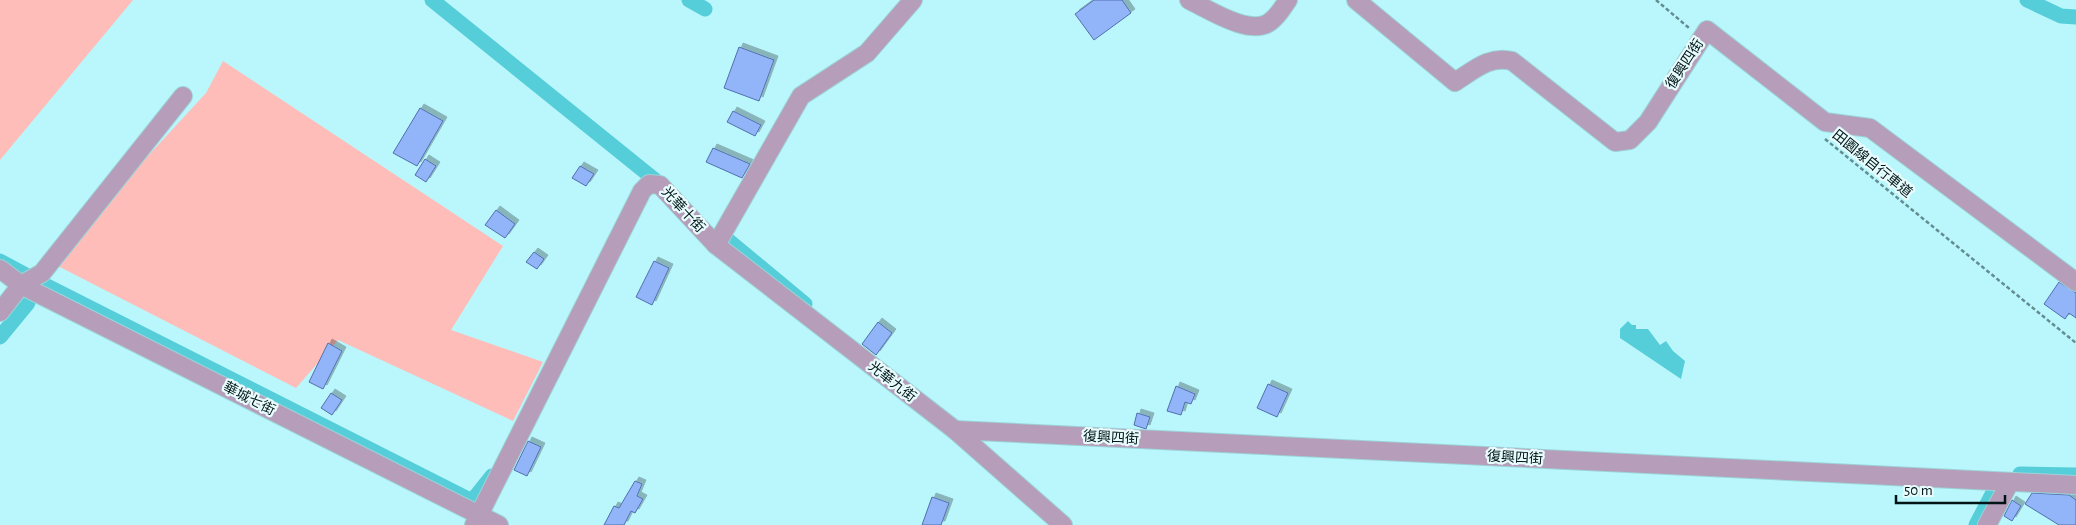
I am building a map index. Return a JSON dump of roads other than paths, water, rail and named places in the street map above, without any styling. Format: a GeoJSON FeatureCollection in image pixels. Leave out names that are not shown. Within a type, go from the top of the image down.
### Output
{"type":"FeatureCollection","features":[{"type":"Feature","properties":{"kind":"street","name":"光華十街"},"geometry":{"type":"LineString","coordinates":[[476,520],[642,191],[649,184],[660,185],[716,245],[800,96],[867,53],[913,0]]}},
{"type":"Feature","properties":{"kind":"street"},"geometry":{"type":"LineString","coordinates":[[1189,0],[1244,26],[1258,27],[1270,22],[1288,0]]}},
{"type":"Feature","properties":{"kind":"street","name":"復興四街"},"geometry":{"type":"LineString","coordinates":[[1356,0],[1455,82],[1489,61],[1502,59],[1512,61],[1615,142],[1630,140],[1648,122],[1707,30],[1825,122],[1870,128],[2076,282]]}},
{"type":"Feature","properties":{"kind":"street"},"geometry":{"type":"LineString","coordinates":[[0,312],[21,285],[42,273],[184,96]]}},
{"type":"Feature","properties":{"kind":"street","name":"光華九街"},"geometry":{"type":"LineString","coordinates":[[716,245],[955,430],[1063,525]]}},
{"type":"Feature","properties":{"kind":"street","name":"華城七街"},"geometry":{"type":"LineString","coordinates":[[0,270],[21,285],[476,520],[500,525]]}},
{"type":"Feature","properties":{"kind":"street","name":"復興四街"},"geometry":{"type":"LineString","coordinates":[[955,430],[2076,485]]}},
{"type":"Feature","properties":{"kind":"street"},"geometry":{"type":"LineString","coordinates":[[1987,525],[2010,482]]}},
{"type":"Feature","properties":{"kind":"water"},"geometry":{"type":"Polygon","coordinates":[[[1628,321],[1632,325],[1636,325],[1636,329],[1648,329],[1660,345],[1666,341],[1673,351],[1685,361],[1681,379],[1620,338],[1620,329],[1628,321]]]}},
{"type":"Feature","properties":{"kind":"waterway"},"geometry":{"type":"LineString","coordinates":[[432,0],[665,188]]}},
{"type":"Feature","properties":{"kind":"waterway"},"geometry":{"type":"LineString","coordinates":[[689,0],[705,9]]}},
{"type":"Feature","properties":{"kind":"waterway"},"geometry":{"type":"LineString","coordinates":[[2027,0],[2061,16],[2076,17]]}},
{"type":"Feature","properties":{"kind":"waterway"},"geometry":{"type":"LineString","coordinates":[[723,236],[805,304]]}},
{"type":"Feature","properties":{"kind":"waterway"},"geometry":{"type":"LineString","coordinates":[[0,261],[28,276]]}},
{"type":"Feature","properties":{"kind":"waterway"},"geometry":{"type":"LineString","coordinates":[[45,285],[472,501],[492,476]]}},
{"type":"Feature","properties":{"kind":"waterway"},"geometry":{"type":"LineString","coordinates":[[0,337],[28,303]]}},
{"type":"Feature","properties":{"kind":"waterway"},"geometry":{"type":"LineString","coordinates":[[2020,474],[2076,475]]}},
{"type":"Feature","properties":{"kind":"waterway"},"geometry":{"type":"LineString","coordinates":[[1976,525],[1997,485]]}}]}
